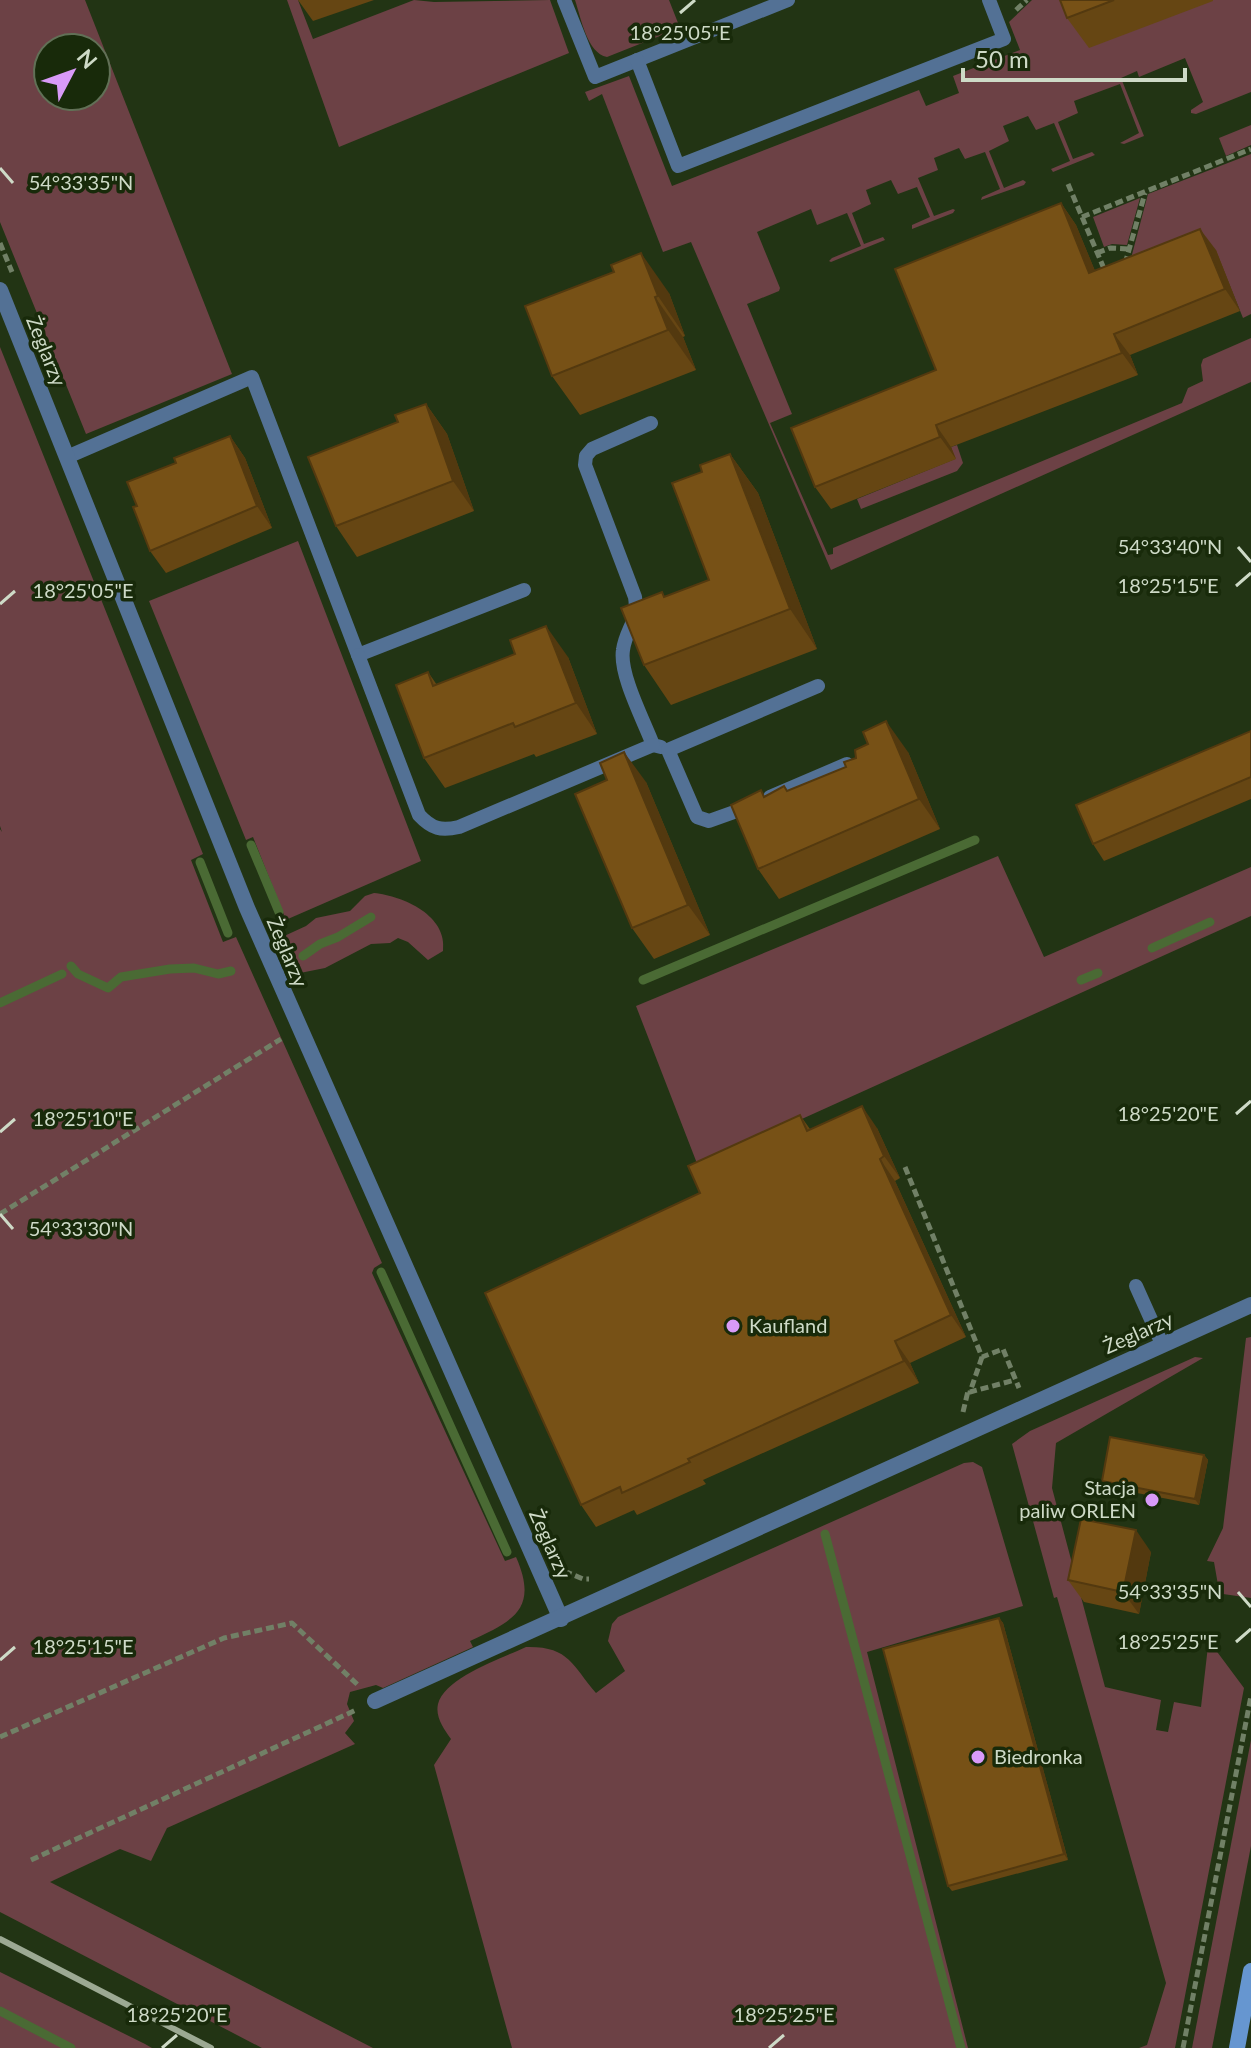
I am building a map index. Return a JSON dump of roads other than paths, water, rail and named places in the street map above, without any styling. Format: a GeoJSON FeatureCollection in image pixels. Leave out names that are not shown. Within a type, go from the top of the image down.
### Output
{"type":"FeatureCollection","features":[{"type":"Feature","properties":{"kind":"main road"},"geometry":{"type":"LineString","coordinates":[[1237,2048],[1251,1971]]}},
{"type":"Feature","properties":{"kind":"street","name":"Żeglarzy"},"geometry":{"type":"LineString","coordinates":[[0,290],[247,908],[561,1619]]}},
{"type":"Feature","properties":{"kind":"street","name":"Żeglarzy"},"geometry":{"type":"LineString","coordinates":[[375,1701],[1251,1305]]}},
{"type":"Feature","properties":{"kind":"lane"},"geometry":{"type":"LineString","coordinates":[[564,0],[595,77],[788,0]]}},
{"type":"Feature","properties":{"kind":"lane"},"geometry":{"type":"LineString","coordinates":[[637,60],[678,166],[1004,39],[989,0]]}},
{"type":"Feature","properties":{"kind":"lane"},"geometry":{"type":"LineString","coordinates":[[67,457],[252,377],[419,815],[429,826],[443,831],[653,745],[668,750],[818,686]]}},
{"type":"Feature","properties":{"kind":"lane"},"geometry":{"type":"LineString","coordinates":[[651,423],[592,449],[586,456],[585,465],[635,597],[638,612],[623,646],[622,658],[653,745]]}},
{"type":"Feature","properties":{"kind":"lane"},"geometry":{"type":"LineString","coordinates":[[358,655],[524,590]]}},
{"type":"Feature","properties":{"kind":"lane"},"geometry":{"type":"LineString","coordinates":[[668,750],[697,817],[709,821],[721,819],[847,764]]}},
{"type":"Feature","properties":{"kind":"lane"},"geometry":{"type":"LineString","coordinates":[[1136,1286],[1162,1344]]}},
{"type":"Feature","properties":{"kind":"waterway"},"geometry":{"type":"LineString","coordinates":[[643,980],[975,840]]}},
{"type":"Feature","properties":{"kind":"waterway"},"geometry":{"type":"LineString","coordinates":[[251,845],[279,912]]}},
{"type":"Feature","properties":{"kind":"waterway"},"geometry":{"type":"LineString","coordinates":[[200,862],[228,933]]}},
{"type":"Feature","properties":{"kind":"waterway"},"geometry":{"type":"LineString","coordinates":[[303,956],[371,917]]}},
{"type":"Feature","properties":{"kind":"waterway"},"geometry":{"type":"LineString","coordinates":[[1152,948],[1210,922]]}},
{"type":"Feature","properties":{"kind":"waterway"},"geometry":{"type":"LineString","coordinates":[[71,966],[78,974],[108,988],[121,977],[170,969],[194,968],[218,974],[231,971]]}},
{"type":"Feature","properties":{"kind":"waterway"},"geometry":{"type":"LineString","coordinates":[[1081,980],[1098,973]]}},
{"type":"Feature","properties":{"kind":"waterway"},"geometry":{"type":"LineString","coordinates":[[0,1003],[62,974]]}},
{"type":"Feature","properties":{"kind":"waterway"},"geometry":{"type":"LineString","coordinates":[[381,1272],[507,1552]]}},
{"type":"Feature","properties":{"kind":"waterway"},"geometry":{"type":"LineString","coordinates":[[825,1534],[961,2048]]}},
{"type":"Feature","properties":{"kind":"waterway"},"geometry":{"type":"LineString","coordinates":[[0,2011],[71,2048]]}},
{"type":"Feature","properties":{"kind":"railway"},"geometry":{"type":"LineString","coordinates":[[0,1939],[211,2048]]}},
{"type":"Feature","properties":{"kind":"place","name":"Kaufland"},"geometry":{"type":"Point","coordinates":[733,1326]}},
{"type":"Feature","properties":{"kind":"place","name":"Stacja paliw ORLEN"},"geometry":{"type":"Point","coordinates":[1152,1500]}},
{"type":"Feature","properties":{"kind":"place","name":"Biedronka"},"geometry":{"type":"Point","coordinates":[978,1757]}}]}
